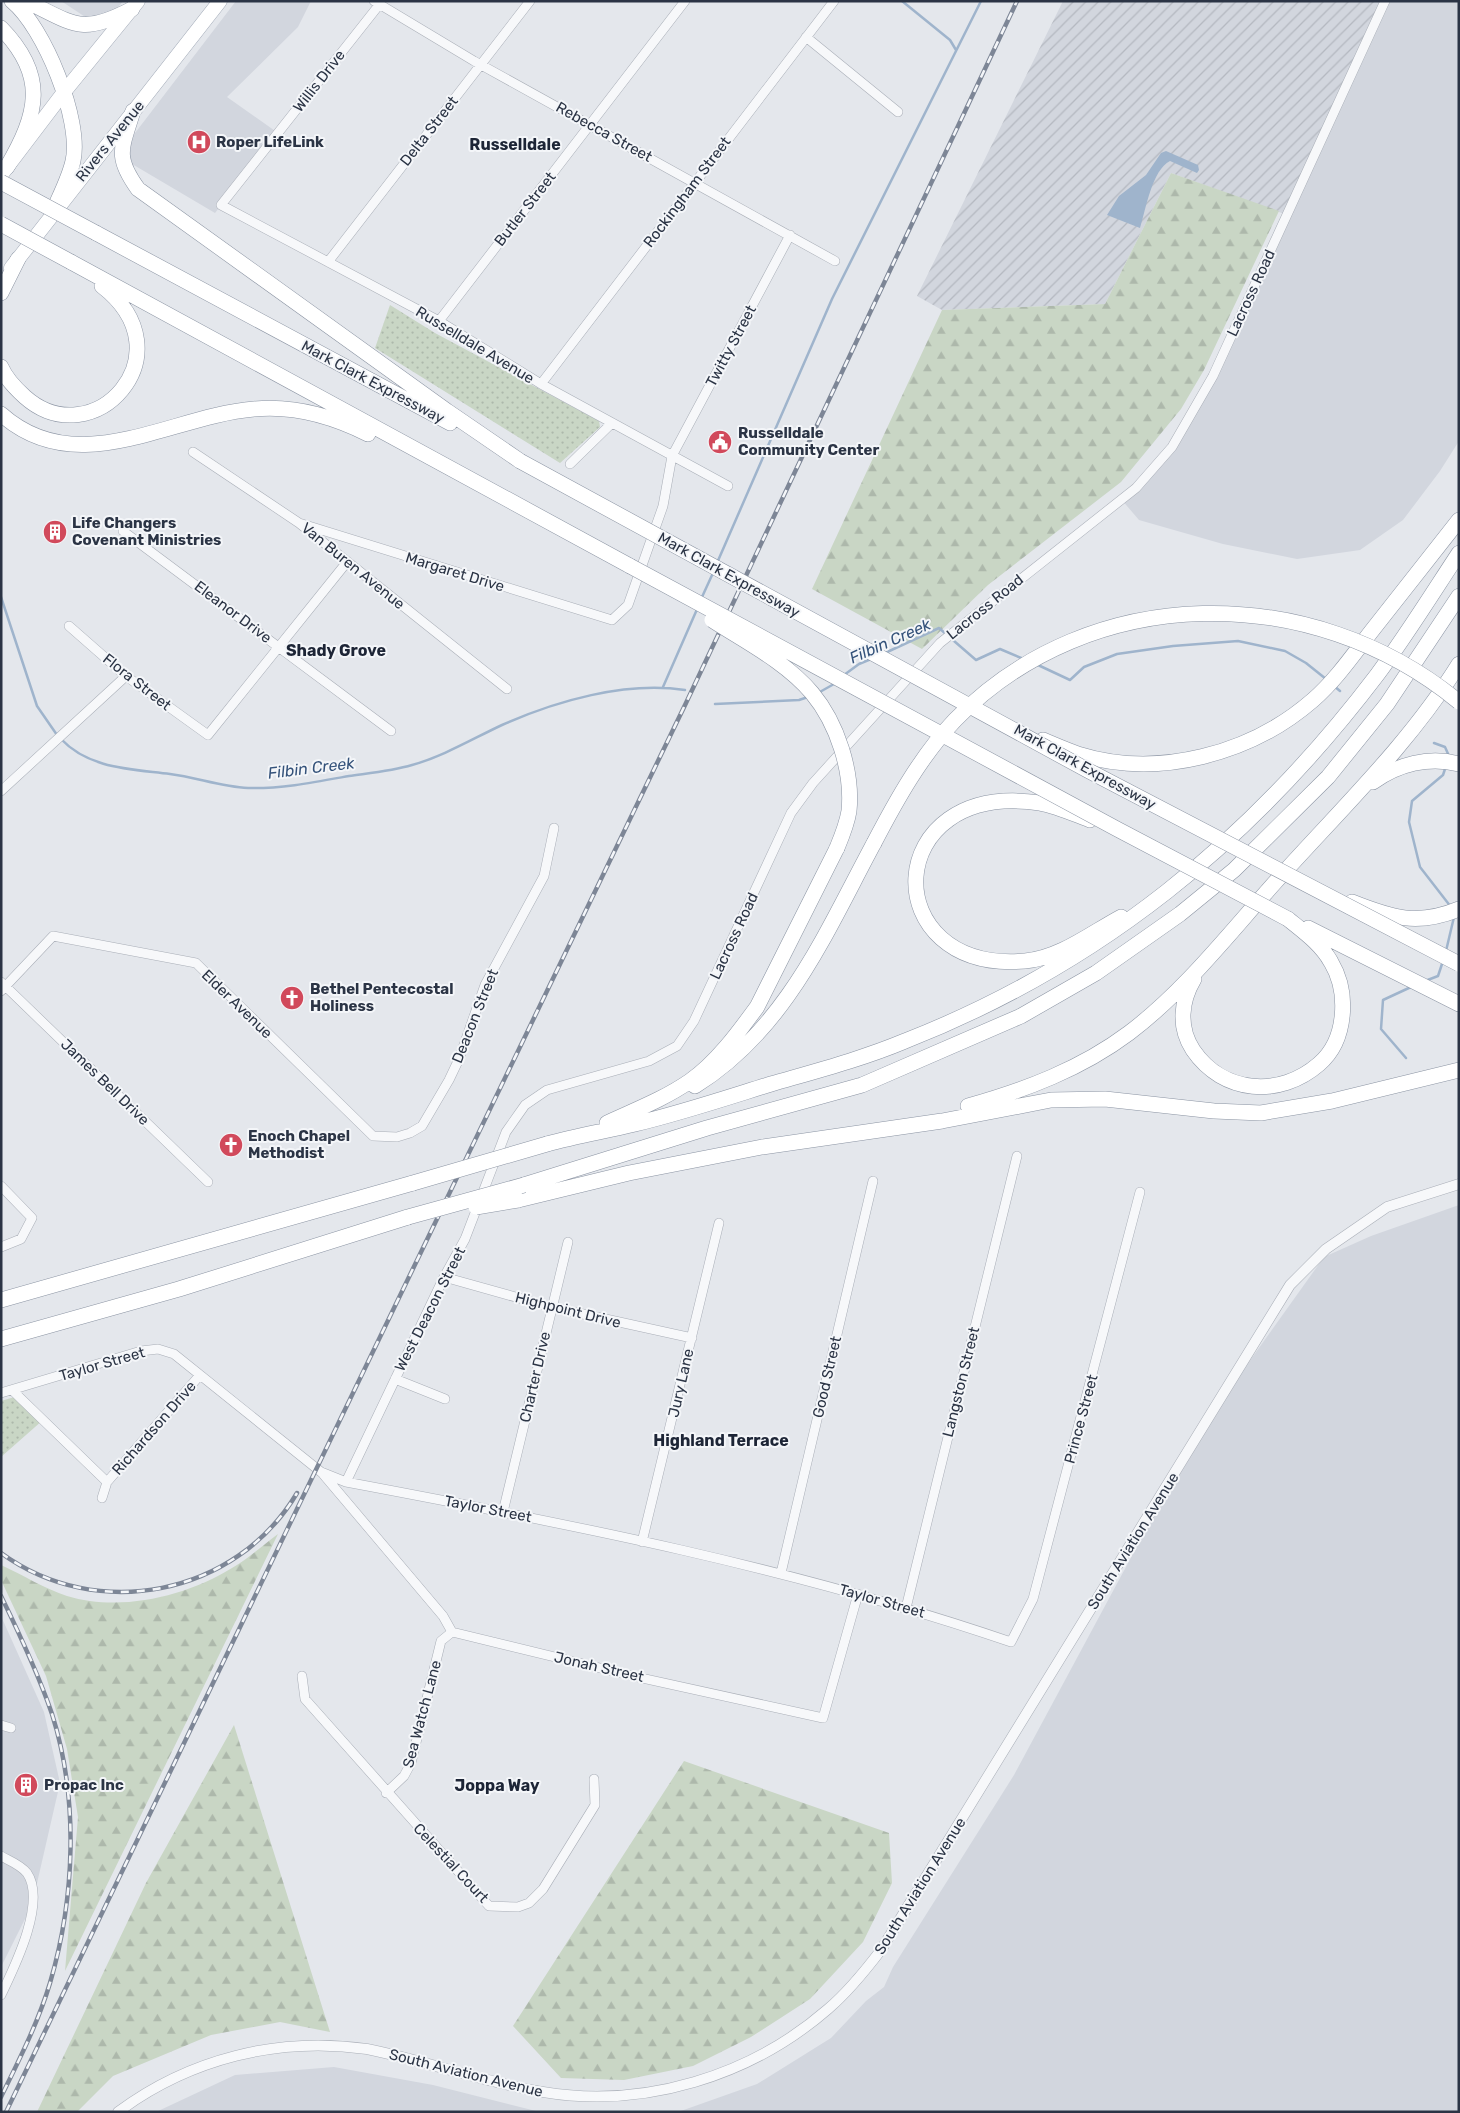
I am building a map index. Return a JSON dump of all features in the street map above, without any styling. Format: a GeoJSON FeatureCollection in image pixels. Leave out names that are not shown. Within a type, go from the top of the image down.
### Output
{"type":"FeatureCollection","features":[{"type":"Feature","properties":{"kind":"highway"},"geometry":{"type":"LineString","coordinates":[[12,1],[25,13],[44,42],[64,92],[73,135],[74,154],[68,177],[52,214]]}},
{"type":"Feature","properties":{"kind":"highway"},"geometry":{"type":"LineString","coordinates":[[26,1],[80,26],[101,23],[135,5]]}},
{"type":"Feature","properties":{"kind":"highway"},"geometry":{"type":"LineString","coordinates":[[1,28],[16,42],[28,65],[34,92],[30,123],[4,171]]}},
{"type":"Feature","properties":{"kind":"highway"},"geometry":{"type":"LineString","coordinates":[[133,111],[121,158],[126,173],[138,189],[447,411],[520,460]]}},
{"type":"Feature","properties":{"kind":"highway","name":"Mark Clark Expressway"},"geometry":{"type":"LineString","coordinates":[[1,182],[520,460],[1089,771],[1459,964]]}},
{"type":"Feature","properties":{"kind":"highway"},"geometry":{"type":"LineString","coordinates":[[1,224],[500,497],[1117,829],[1288,919],[1459,1004]]}},
{"type":"Feature","properties":{"kind":"highway"},"geometry":{"type":"LineString","coordinates":[[1,293],[18,259]]}},
{"type":"Feature","properties":{"kind":"highway"},"geometry":{"type":"LineString","coordinates":[[1,367],[10,382],[30,402],[42,410],[68,415],[92,411],[102,406],[122,391],[131,378],[138,355],[136,330],[132,319],[112,293],[71,262]]}},
{"type":"Feature","properties":{"kind":"highway"},"geometry":{"type":"LineString","coordinates":[[1,425],[54,442],[87,446],[133,437],[241,410],[284,408],[336,419],[454,472]]}},
{"type":"Feature","properties":{"kind":"highway"},"geometry":{"type":"LineString","coordinates":[[1,414],[20,429],[34,436]]}},
{"type":"Feature","properties":{"kind":"highway"},"geometry":{"type":"LineString","coordinates":[[1015,729],[1078,754],[1103,760],[1149,763],[1189,759],[1227,749],[1270,732],[1314,699],[1342,670],[1459,520]]}},
{"type":"Feature","properties":{"kind":"highway"},"geometry":{"type":"LineString","coordinates":[[1,1300],[586,1133],[634,1124],[858,1058],[906,1041],[1041,978],[1118,930],[1168,891],[1218,849],[1292,776],[1344,717],[1383,666],[1459,553]]}},
{"type":"Feature","properties":{"kind":"highway"},"geometry":{"type":"LineString","coordinates":[[586,1133],[667,1095],[691,1080],[740,1029],[757,1007],[837,848],[849,812],[848,787],[839,743],[820,705],[806,687],[776,662],[630,566]]}},
{"type":"Feature","properties":{"kind":"highway"},"geometry":{"type":"LineString","coordinates":[[1,1339],[179,1289],[375,1226],[524,1185],[707,1128],[862,1085],[1022,1016],[1096,973],[1180,914],[1234,870],[1328,776],[1387,704],[1459,596]]}},
{"type":"Feature","properties":{"kind":"highway"},"geometry":{"type":"LineString","coordinates":[[622,1116],[659,1106],[681,1095],[718,1072],[762,1031],[790,996],[813,958],[917,766],[956,720],[983,695],[1012,674],[1051,652],[1089,636],[1128,624],[1162,617],[1214,612],[1244,613],[1286,619],[1321,628],[1377,649],[1431,680],[1459,702]]}},
{"type":"Feature","properties":{"kind":"highway"},"geometry":{"type":"LineString","coordinates":[[889,1128],[1028,1088],[1095,1055],[1128,1034],[1152,1014],[1213,950],[1352,797],[1407,735],[1459,664]]}},
{"type":"Feature","properties":{"kind":"highway"},"geometry":{"type":"LineString","coordinates":[[1352,797],[1392,770],[1418,762],[1446,761],[1459,764]]}},
{"type":"Feature","properties":{"kind":"highway"},"geometry":{"type":"LineString","coordinates":[[1117,829],[1042,804],[995,802],[972,807],[943,824],[927,841],[916,866],[915,876],[917,900],[922,914],[935,934],[953,946],[972,955],[1007,961],[1025,961],[1056,953],[1168,891]]}},
{"type":"Feature","properties":{"kind":"highway"},"geometry":{"type":"LineString","coordinates":[[1305,884],[1398,918],[1432,918],[1459,909]]}},
{"type":"Feature","properties":{"kind":"highway"},"geometry":{"type":"LineString","coordinates":[[1213,950],[1187,992],[1183,1006],[1185,1035],[1192,1048],[1211,1072],[1238,1084],[1262,1087],[1296,1078],[1320,1064],[1339,1031],[1343,1004],[1341,989],[1332,963],[1324,950],[1288,919]]}},
{"type":"Feature","properties":{"kind":"highway"},"geometry":{"type":"LineString","coordinates":[[408,1217],[518,1200],[629,1173],[724,1154],[942,1121],[1051,1100],[1105,1099],[1214,1112],[1261,1113],[1332,1101],[1459,1070]]}},
{"type":"Feature","properties":{"kind":"main road","name":"Rivers Avenue"},"geometry":{"type":"LineString","coordinates":[[1,281],[220,1]]}},
{"type":"Feature","properties":{"kind":"main road"},"geometry":{"type":"LineString","coordinates":[[4,171],[64,92],[135,5]]}},
{"type":"Feature","properties":{"kind":"street","name":"Delta Street"},"geometry":{"type":"LineString","coordinates":[[328,262],[530,1]]}},
{"type":"Feature","properties":{"kind":"street","name":"Butler Street"},"geometry":{"type":"LineString","coordinates":[[439,321],[685,1]]}},
{"type":"Feature","properties":{"kind":"street","name":"Rockingham Street"},"geometry":{"type":"LineString","coordinates":[[541,384],[834,1]]}},
{"type":"Feature","properties":{"kind":"street","name":"Lacross Road"},"geometry":{"type":"LineString","coordinates":[[506,1132],[525,1105],[547,1090],[649,1061],[677,1046],[694,1021],[791,813],[812,783],[940,643],[959,626],[1136,488],[1172,447],[1213,376],[1385,1]]}},
{"type":"Feature","properties":{"kind":"street","name":"Rebecca Street"},"geometry":{"type":"LineString","coordinates":[[376,3],[480,64],[835,261]]}},
{"type":"Feature","properties":{"kind":"street","name":"Willis Drive"},"geometry":{"type":"LineString","coordinates":[[222,205],[376,3]]}},
{"type":"Feature","properties":{"kind":"street"},"geometry":{"type":"LineString","coordinates":[[806,38],[898,112]]}},
{"type":"Feature","properties":{"kind":"street","name":"Russelldale Avenue"},"geometry":{"type":"LineString","coordinates":[[222,205],[439,321],[541,384],[728,486]]}},
{"type":"Feature","properties":{"kind":"street","name":"Twitty Street"},"geometry":{"type":"LineString","coordinates":[[612,620],[628,605],[662,506],[672,456],[790,235]]}},
{"type":"Feature","properties":{"kind":"street"},"geometry":{"type":"LineString","coordinates":[[570,464],[612,423]]}},
{"type":"Feature","properties":{"kind":"street","name":"Van Buren Avenue"},"geometry":{"type":"LineString","coordinates":[[193,452],[299,523],[507,689]]}},
{"type":"Feature","properties":{"kind":"street","name":"Margaret Drive"},"geometry":{"type":"LineString","coordinates":[[299,523],[612,620]]}},
{"type":"Feature","properties":{"kind":"street","name":"Eleanor Drive"},"geometry":{"type":"LineString","coordinates":[[123,530],[391,731]]}},
{"type":"Feature","properties":{"kind":"street"},"geometry":{"type":"LineString","coordinates":[[279,646],[347,562]]}},
{"type":"Feature","properties":{"kind":"street","name":"Flora Street"},"geometry":{"type":"LineString","coordinates":[[69,626],[126,676],[208,735],[279,646]]}},
{"type":"Feature","properties":{"kind":"street"},"geometry":{"type":"LineString","coordinates":[[4,784],[126,676]]}},
{"type":"Feature","properties":{"kind":"street","name":"Deacon Street"},"geometry":{"type":"LineString","coordinates":[[373,1136],[397,1137],[410,1134],[422,1126],[459,1059],[485,985],[544,876],[554,828]]}},
{"type":"Feature","properties":{"kind":"street","name":"Elder Avenue"},"geometry":{"type":"LineString","coordinates":[[3,986],[53,936],[196,963],[373,1136]]}},
{"type":"Feature","properties":{"kind":"street","name":"James Bell Drive"},"geometry":{"type":"LineString","coordinates":[[3,986],[208,1182]]}},
{"type":"Feature","properties":{"kind":"street","name":"West Deacon Street"},"geometry":{"type":"LineString","coordinates":[[346,1482],[444,1277],[465,1239],[506,1132]]}},
{"type":"Feature","properties":{"kind":"street","name":"Langston Street"},"geometry":{"type":"LineString","coordinates":[[906,1608],[1017,1156]]}},
{"type":"Feature","properties":{"kind":"street","name":"Good Street"},"geometry":{"type":"LineString","coordinates":[[781,1573],[873,1181]]}},
{"type":"Feature","properties":{"kind":"street","name":"South Aviation Avenue"},"geometry":{"type":"LineString","coordinates":[[118,2112],[149,2091],[193,2069],[236,2055],[300,2045],[345,2046],[367,2049],[520,2088],[562,2094],[602,2096],[660,2090],[710,2078],[758,2057],[787,2041],[840,1998],[881,1950],[1290,1285],[1326,1249],[1387,1207],[1459,1184]]}},
{"type":"Feature","properties":{"kind":"street"},"geometry":{"type":"LineString","coordinates":[[1,1186],[32,1218],[21,1239],[1,1247]]}},
{"type":"Feature","properties":{"kind":"street","name":"Prince Street"},"geometry":{"type":"LineString","coordinates":[[1011,1642],[1033,1599],[1140,1192]]}},
{"type":"Feature","properties":{"kind":"street","name":"Jury Lane"},"geometry":{"type":"LineString","coordinates":[[642,1542],[718,1223]]}},
{"type":"Feature","properties":{"kind":"street","name":"Charter Drive"},"geometry":{"type":"LineString","coordinates":[[504,1512],[568,1242]]}},
{"type":"Feature","properties":{"kind":"street","name":"Highpoint Drive"},"geometry":{"type":"LineString","coordinates":[[444,1277],[551,1308],[692,1338]]}},
{"type":"Feature","properties":{"kind":"street","name":"Taylor Street"},"geometry":{"type":"LineString","coordinates":[[1,1393],[141,1351],[158,1349],[174,1354],[321,1472],[346,1482],[504,1512],[781,1573],[906,1608],[1011,1642]]}},
{"type":"Feature","properties":{"kind":"street","name":"Richardson Drive"},"geometry":{"type":"LineString","coordinates":[[102,1498],[107,1482],[200,1375]]}},
{"type":"Feature","properties":{"kind":"street"},"geometry":{"type":"LineString","coordinates":[[395,1379],[445,1399]]}},
{"type":"Feature","properties":{"kind":"street","name":"Richardson Drive"},"geometry":{"type":"LineString","coordinates":[[12,1390],[107,1482]]}},
{"type":"Feature","properties":{"kind":"street"},"geometry":{"type":"LineString","coordinates":[[321,1472],[443,1616],[452,1632]]}},
{"type":"Feature","properties":{"kind":"street","name":"Jonah Street"},"geometry":{"type":"LineString","coordinates":[[452,1632],[637,1677],[823,1718],[858,1594]]}},
{"type":"Feature","properties":{"kind":"street","name":"Sea Watch Lane"},"geometry":{"type":"LineString","coordinates":[[386,1793],[404,1776],[412,1763],[441,1641],[452,1632]]}},
{"type":"Feature","properties":{"kind":"street","name":"Celestial Court"},"geometry":{"type":"LineString","coordinates":[[302,1676],[305,1699],[386,1793],[489,1906],[518,1907],[529,1903],[543,1889],[595,1805],[594,1779]]}},
{"type":"Feature","properties":{"kind":"street"},"geometry":{"type":"LineString","coordinates":[[1,1725],[11,1728]]}},
{"type":"Feature","properties":{"kind":"street"},"geometry":{"type":"LineString","coordinates":[[1,1856],[19,1866],[27,1874],[31,1885],[32,1905],[24,1948],[1,1995]]}},
{"type":"Feature","properties":{"kind":"shaded area"},"geometry":{"type":"Polygon","coordinates":[[[61,1],[123,1],[112,15],[93,22],[61,1]]]}},
{"type":"Feature","properties":{"kind":"shaded area"},"geometry":{"type":"Polygon","coordinates":[[[236,1],[311,1],[298,27],[227,97],[278,133],[215,213],[127,161],[132,137],[236,1]]]}},
{"type":"Feature","properties":{"kind":"shaded area"},"geometry":{"type":"Polygon","coordinates":[[[1063,1],[1373,1],[1383,6],[1287,215],[1171,173],[1105,304],[942,310],[917,296],[1063,1]]]}},
{"type":"Feature","properties":{"kind":"shaded area"},"geometry":{"type":"Polygon","coordinates":[[[1373,1],[1459,1],[1459,441],[1440,471],[1403,520],[1360,550],[1297,559],[1223,544],[1139,520],[1121,499],[1172,447],[1213,376],[1382,6],[1373,1]]]}},
{"type":"Feature","properties":{"kind":"shaded area"},"geometry":{"type":"Polygon","coordinates":[[[1459,1205],[1459,2112],[678,2112],[757,2084],[831,2038],[866,2001],[884,1987],[893,1967],[1014,1775],[1176,1474],[1241,1373],[1324,1257],[1371,1236],[1459,1205]]]}},
{"type":"Feature","properties":{"kind":"shaded area"},"geometry":{"type":"Polygon","coordinates":[[[1,1616],[44,1712],[60,1783],[32,1905],[1,1967],[1,1616]]]}},
{"type":"Feature","properties":{"kind":"shaded area"},"geometry":{"type":"Polygon","coordinates":[[[334,2067],[433,2085],[540,2112],[156,2112],[235,2075],[334,2067]]]}},
{"type":"Feature","properties":{"kind":"green space"},"geometry":{"type":"Polygon","coordinates":[[[1171,173],[1279,211],[1204,370],[1181,409],[1121,482],[988,585],[922,649],[812,589],[942,310],[1105,304],[1171,173]]]}},
{"type":"Feature","properties":{"kind":"green space"},"geometry":{"type":"Polygon","coordinates":[[[390,305],[435,333],[599,421],[600,427],[560,463],[375,348],[390,305]]]}},
{"type":"Feature","properties":{"kind":"green space"},"geometry":{"type":"Polygon","coordinates":[[[18,1396],[43,1420],[1,1457],[1,1401],[18,1396]]]}},
{"type":"Feature","properties":{"kind":"green space"},"geometry":{"type":"Polygon","coordinates":[[[278,1534],[65,1971],[78,1817],[67,1749],[46,1676],[1,1580],[1,1565],[42,1586],[67,1596],[87,1601],[130,1602],[173,1594],[214,1578],[244,1560],[278,1534]]]}},
{"type":"Feature","properties":{"kind":"green space"},"geometry":{"type":"Polygon","coordinates":[[[234,1725],[330,2032],[280,2022],[211,2035],[113,2076],[77,2112],[37,2112],[146,1883],[234,1725]]]}},
{"type":"Feature","properties":{"kind":"green space"},"geometry":{"type":"Polygon","coordinates":[[[684,1761],[889,1833],[892,1883],[863,1942],[810,1999],[751,2037],[693,2066],[624,2080],[561,2078],[513,2026],[684,1761]]]}},
{"type":"Feature","properties":{"kind":"water"},"geometry":{"type":"Polygon","coordinates":[[[1166,151],[1198,165],[1199,170],[1197,173],[1170,161],[1164,166],[1150,191],[1140,228],[1107,215],[1119,196],[1146,175],[1161,153],[1166,151]]]}},
{"type":"Feature","properties":{"kind":"waterway"},"geometry":{"type":"LineString","coordinates":[[902,1],[950,40],[956,50]]}},
{"type":"Feature","properties":{"kind":"waterway"},"geometry":{"type":"LineString","coordinates":[[717,563],[832,299],[981,1]]}},
{"type":"Feature","properties":{"kind":"waterway"},"geometry":{"type":"LineString","coordinates":[[702,597],[713,573]]}},
{"type":"Feature","properties":{"kind":"waterway","name":"Filbin Creek"},"geometry":{"type":"LineString","coordinates":[[1,597],[37,706],[57,735]]}},
{"type":"Feature","properties":{"kind":"waterway"},"geometry":{"type":"LineString","coordinates":[[663,687],[698,607]]}},
{"type":"Feature","properties":{"kind":"waterway","name":"Filbin Creek"},"geometry":{"type":"LineString","coordinates":[[885,653],[939,628],[976,660],[1000,649],[1026,660]]}},
{"type":"Feature","properties":{"kind":"waterway","name":"Filbin Creek"},"geometry":{"type":"LineString","coordinates":[[1038,665],[1070,680],[1084,667],[1117,654],[1173,646],[1238,641],[1285,651],[1306,663],[1326,679]]}},
{"type":"Feature","properties":{"kind":"waterway","name":"Filbin Creek"},"geometry":{"type":"LineString","coordinates":[[844,675],[859,664],[871,659]]}},
{"type":"Feature","properties":{"kind":"waterway","name":"Filbin Creek"},"geometry":{"type":"LineString","coordinates":[[818,693],[834,684]]}},
{"type":"Feature","properties":{"kind":"waterway","name":"Filbin Creek"},"geometry":{"type":"LineString","coordinates":[[1334,686],[1340,691]]}},
{"type":"Feature","properties":{"kind":"waterway","name":"Filbin Creek"},"geometry":{"type":"LineString","coordinates":[[61,739],[72,749],[84,756],[98,762],[126,769],[180,775],[218,784],[248,788],[299,785],[412,765],[447,752],[523,716],[591,695],[639,688],[685,690]]}},
{"type":"Feature","properties":{"kind":"waterway","name":"Filbin Creek"},"geometry":{"type":"LineString","coordinates":[[715,704],[799,700],[808,697]]}},
{"type":"Feature","properties":{"kind":"waterway"},"geometry":{"type":"LineString","coordinates":[[1434,743],[1445,747],[1449,756]]}},
{"type":"Feature","properties":{"kind":"waterway"},"geometry":{"type":"LineString","coordinates":[[1446,766],[1443,775],[1412,801],[1409,822],[1420,867],[1451,907]]}},
{"type":"Feature","properties":{"kind":"waterway"},"geometry":{"type":"LineString","coordinates":[[1446,951],[1454,917]]}},
{"type":"Feature","properties":{"kind":"waterway"},"geometry":{"type":"LineString","coordinates":[[1425,981],[1438,976],[1443,961]]}},
{"type":"Feature","properties":{"kind":"waterway"},"geometry":{"type":"LineString","coordinates":[[1406,1058],[1381,1029],[1383,1000],[1411,987]]}},
{"type":"Feature","properties":{"kind":"railway"},"geometry":{"type":"LineString","coordinates":[[6,2112],[686,703],[1017,1]]}},
{"type":"Feature","properties":{"kind":"railway"},"geometry":{"type":"LineString","coordinates":[[1,1553],[39,1575],[79,1588],[121,1592],[162,1588],[202,1576],[239,1556],[271,1528],[297,1493]]}},
{"type":"Feature","properties":{"kind":"railway"},"geometry":{"type":"LineString","coordinates":[[1,1596],[35,1669],[52,1714],[61,1746],[70,1814],[69,1883],[58,1951],[50,1983],[34,2027],[1,2097]]}},
{"type":"Feature","properties":{"kind":"place","name":"Roper LifeLink"},"geometry":{"type":"Point","coordinates":[199,142]}},
{"type":"Feature","properties":{"kind":"place","name":"Russelldale Community Center"},"geometry":{"type":"Point","coordinates":[720,442]}},
{"type":"Feature","properties":{"kind":"place","name":"Life Changers Covenant Ministries"},"geometry":{"type":"Point","coordinates":[55,532]}},
{"type":"Feature","properties":{"kind":"place","name":"Bethel Pentecostal Holiness"},"geometry":{"type":"Point","coordinates":[292,998]}},
{"type":"Feature","properties":{"kind":"place","name":"Enoch Chapel Methodist"},"geometry":{"type":"Point","coordinates":[231,1145]}},
{"type":"Feature","properties":{"kind":"place","name":"Propac Inc"},"geometry":{"type":"Point","coordinates":[26,1785]}},
{"type":"Feature","properties":{"kind":"district","name":"Russelldale"},"geometry":{"type":"Point","coordinates":[515,144]}},
{"type":"Feature","properties":{"kind":"district","name":"Shady Grove"},"geometry":{"type":"Point","coordinates":[336,650]}},
{"type":"Feature","properties":{"kind":"district","name":"Highland Terrace"},"geometry":{"type":"Point","coordinates":[721,1440]}},
{"type":"Feature","properties":{"kind":"district","name":"Joppa Way"},"geometry":{"type":"Point","coordinates":[497,1785]}}]}
